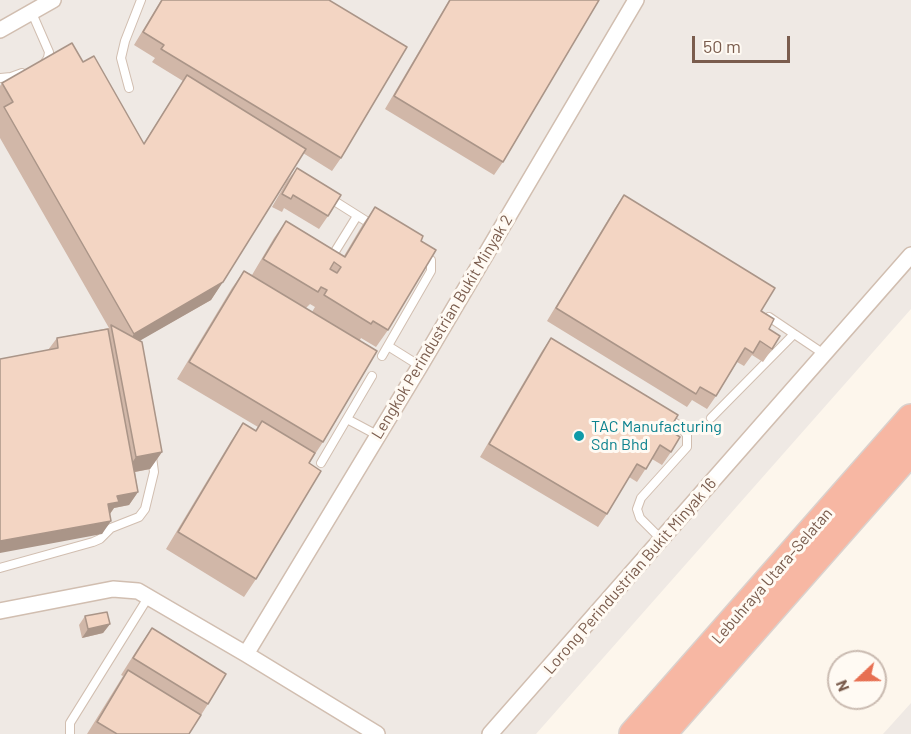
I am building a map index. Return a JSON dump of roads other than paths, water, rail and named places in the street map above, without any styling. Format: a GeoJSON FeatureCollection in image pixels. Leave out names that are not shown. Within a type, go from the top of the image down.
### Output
{"type":"FeatureCollection","features":[{"type":"Feature","properties":{"kind":"highway","name":"Lebuhraya Utara–Selatan"},"geometry":{"type":"LineString","coordinates":[[633,734],[911,418]]}},
{"type":"Feature","properties":{"kind":"highway","name":"Lebuhraya Utara–Selatan"},"geometry":{"type":"LineString","coordinates":[[662,734],[911,451]]}},
{"type":"Feature","properties":{"kind":"street"},"geometry":{"type":"LineString","coordinates":[[0,30],[53,0]]}},
{"type":"Feature","properties":{"kind":"street","name":"Lengkok Perindustrian Bukit Minyak 2"},"geometry":{"type":"LineString","coordinates":[[246,654],[420,366],[632,2]]}},
{"type":"Feature","properties":{"kind":"street","name":"Lorong Perindustrian Bukit Minyak 16"},"geometry":{"type":"LineString","coordinates":[[490,734],[911,255]]}},
{"type":"Feature","properties":{"kind":"street"},"geometry":{"type":"LineString","coordinates":[[0,611],[113,589],[138,591],[246,654],[367,731]]}},
{"type":"Feature","properties":{"kind":"lane"},"geometry":{"type":"LineString","coordinates":[[129,88],[121,58],[141,0]]}},
{"type":"Feature","properties":{"kind":"lane"},"geometry":{"type":"LineString","coordinates":[[0,78],[11,77],[43,65],[48,57],[49,52],[32,13]]}},
{"type":"Feature","properties":{"kind":"lane"},"geometry":{"type":"LineString","coordinates":[[318,190],[377,228]]}},
{"type":"Feature","properties":{"kind":"lane"},"geometry":{"type":"LineString","coordinates":[[330,260],[357,216]]}},
{"type":"Feature","properties":{"kind":"lane"},"geometry":{"type":"LineString","coordinates":[[382,356],[432,271],[431,260],[418,251]]}},
{"type":"Feature","properties":{"kind":"lane"},"geometry":{"type":"LineString","coordinates":[[769,317],[824,354]]}},
{"type":"Feature","properties":{"kind":"lane"},"geometry":{"type":"LineString","coordinates":[[711,418],[794,334]]}},
{"type":"Feature","properties":{"kind":"lane"},"geometry":{"type":"LineString","coordinates":[[388,346],[420,366]]}},
{"type":"Feature","properties":{"kind":"lane"},"geometry":{"type":"LineString","coordinates":[[321,463],[372,376]]}},
{"type":"Feature","properties":{"kind":"lane"},"geometry":{"type":"LineString","coordinates":[[661,414],[680,426],[687,435],[687,447],[641,498],[637,509],[640,518],[662,540]]}},
{"type":"Feature","properties":{"kind":"lane"},"geometry":{"type":"LineString","coordinates":[[347,418],[377,435]]}},
{"type":"Feature","properties":{"kind":"lane"},"geometry":{"type":"LineString","coordinates":[[0,568],[93,542],[100,539],[111,528],[139,517],[145,509],[154,472],[151,450]]}},
{"type":"Feature","properties":{"kind":"lane"},"geometry":{"type":"LineString","coordinates":[[70,734],[70,723],[149,596]]}},
{"type":"Feature","properties":{"kind":"place","name":"TAC Manufacturing Sdn Bhd"},"geometry":{"type":"Point","coordinates":[579,436]}}]}
